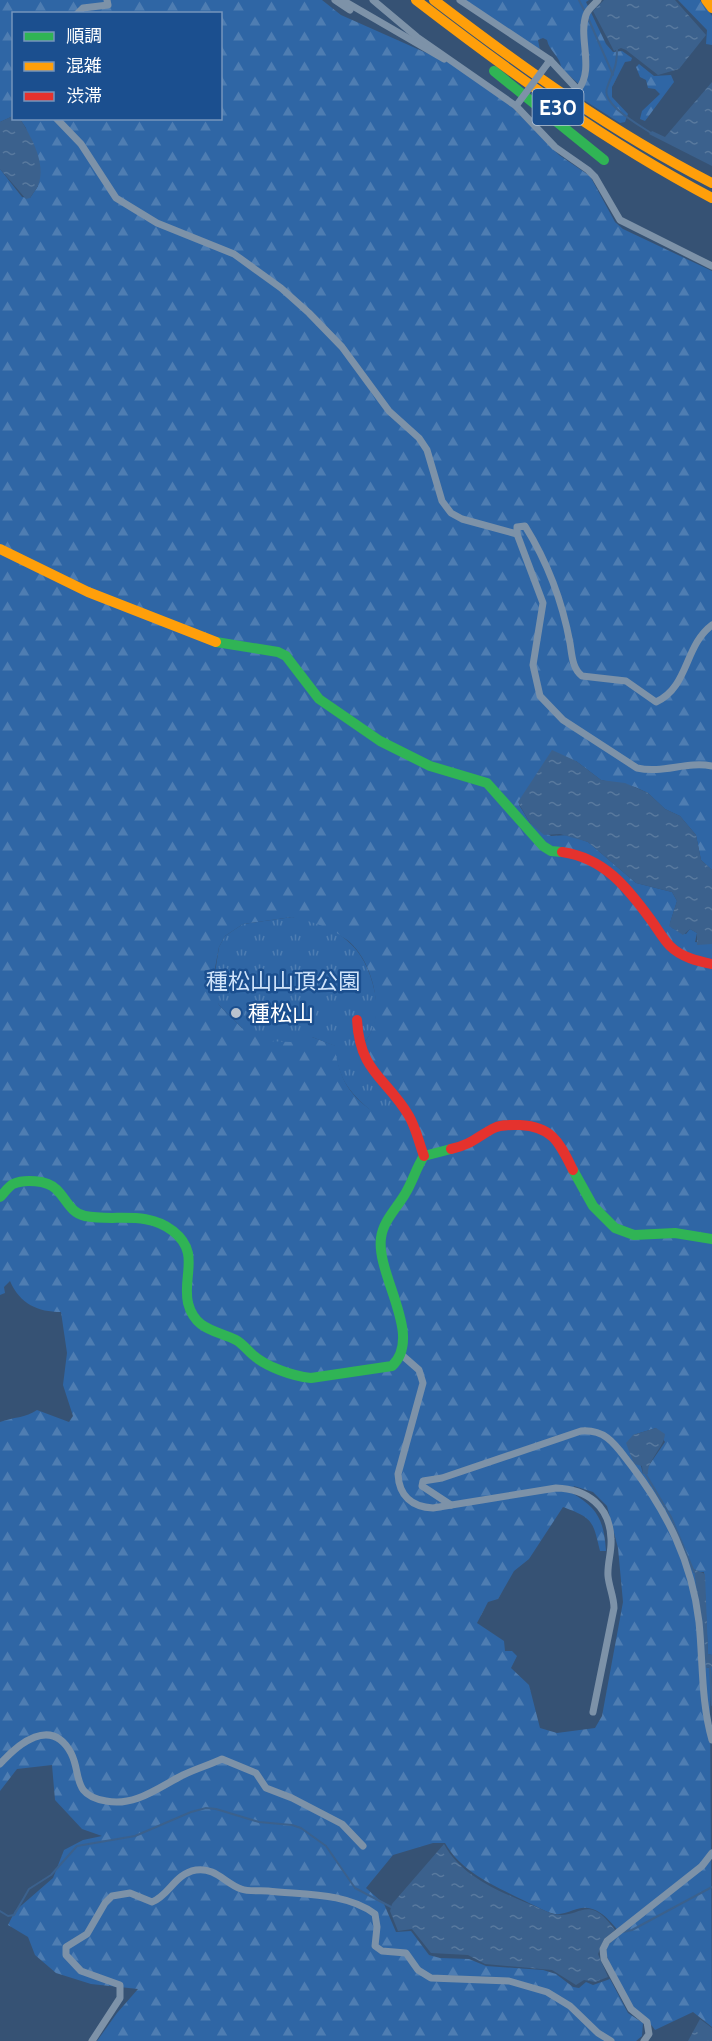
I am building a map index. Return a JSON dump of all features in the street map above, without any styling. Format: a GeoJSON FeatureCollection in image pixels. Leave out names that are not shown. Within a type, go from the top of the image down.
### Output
{"type":"FeatureCollection","features":[{"type":"Feature","properties":{"kind":"main road","name":"E30"},"geometry":{"type":"LineString","coordinates":[[416,0],[610,143],[712,198]]}},
{"type":"Feature","properties":{"kind":"main road","name":"E30"},"geometry":{"type":"LineString","coordinates":[[434,0],[576,104],[637,142],[711,182]]}},
{"type":"Feature","properties":{"kind":"main road"},"geometry":{"type":"LineString","coordinates":[[706,0],[712,8]]}},
{"type":"Feature","properties":{"kind":"main road"},"geometry":{"type":"LineString","coordinates":[[460,34],[482,60],[604,160]]}},
{"type":"Feature","properties":{"kind":"main road"},"geometry":{"type":"LineString","coordinates":[[0,549],[80,588],[217,643],[238,648],[278,652],[286,656],[308,688],[319,699],[380,741],[430,766],[477,778],[487,783],[543,846],[551,850],[583,855],[605,869],[631,892],[670,946],[693,960],[712,964]]}},
{"type":"Feature","properties":{"kind":"main road"},"geometry":{"type":"LineString","coordinates":[[0,1197],[11,1185],[23,1181],[45,1183],[55,1186],[72,1209],[84,1216],[136,1216],[156,1221],[173,1231],[181,1239],[190,1256],[188,1302],[197,1321],[214,1333],[237,1340],[254,1356],[292,1374],[311,1378],[392,1366],[403,1356],[401,1330],[380,1241],[381,1233],[408,1190],[424,1155],[409,1117],[396,1098],[369,1070],[364,1060],[358,1044],[357,1020]]}},
{"type":"Feature","properties":{"kind":"main road"},"geometry":{"type":"LineString","coordinates":[[424,1155],[469,1145],[494,1128],[506,1125],[536,1126],[553,1136],[602,1216],[621,1231],[638,1235],[693,1234],[712,1239]]}},
{"type":"Feature","properties":{"kind":"street"},"geometry":{"type":"LineString","coordinates":[[78,12],[83,8],[108,5],[107,0]]}},
{"type":"Feature","properties":{"kind":"street"},"geometry":{"type":"LineString","coordinates":[[373,0],[417,37],[516,106],[555,147],[596,177],[620,220],[712,266]]}},
{"type":"Feature","properties":{"kind":"street"},"geometry":{"type":"LineString","coordinates":[[460,0],[549,62],[578,90],[584,79],[586,16],[598,0]]}},
{"type":"Feature","properties":{"kind":"street"},"geometry":{"type":"LineString","coordinates":[[338,2],[344,1],[354,5],[404,38],[446,60],[453,60]]}},
{"type":"Feature","properties":{"kind":"street"},"geometry":{"type":"LineString","coordinates":[[338,2],[350,10]]}},
{"type":"Feature","properties":{"kind":"street"},"geometry":{"type":"LineString","coordinates":[[516,106],[549,62]]}},
{"type":"Feature","properties":{"kind":"street"},"geometry":{"type":"LineString","coordinates":[[58,120],[81,144],[116,198],[157,223],[234,254],[281,288],[309,312],[342,347],[389,411],[419,438],[427,450],[442,501],[451,513],[462,519],[517,534]]}},
{"type":"Feature","properties":{"kind":"street"},"geometry":{"type":"LineString","coordinates":[[712,625],[697,641],[673,691],[656,702],[626,681],[582,676],[574,666],[564,613],[547,565],[525,526],[518,527],[517,534],[543,603],[533,665],[540,696],[545,704],[562,720],[637,768],[651,771],[695,763],[712,766]]}},
{"type":"Feature","properties":{"kind":"street"},"geometry":{"type":"LineString","coordinates":[[403,1356],[419,1370],[423,1383],[398,1474],[399,1484],[407,1499],[414,1504],[433,1508],[556,1488],[584,1492],[598,1502],[608,1519],[612,1539],[608,1580],[614,1593],[615,1608],[593,1712]]}},
{"type":"Feature","properties":{"kind":"street"},"geometry":{"type":"LineString","coordinates":[[451,1504],[422,1485],[423,1481],[442,1478],[582,1431],[606,1434],[654,1495],[687,1564],[699,1621],[706,1710],[712,1740]]}},
{"type":"Feature","properties":{"kind":"street"},"geometry":{"type":"LineString","coordinates":[[0,1764],[26,1739],[40,1735],[53,1738],[71,1754],[79,1785],[91,1795],[108,1802],[151,1795],[183,1775],[222,1760],[256,1773],[266,1788],[292,1798],[342,1824],[363,1846]]}},
{"type":"Feature","properties":{"kind":"street"},"geometry":{"type":"LineString","coordinates":[[644,2041],[649,2034],[647,2022],[631,2009],[604,1959],[603,1949],[607,1941],[702,1866],[712,1853]]}},
{"type":"Feature","properties":{"kind":"street"},"geometry":{"type":"LineString","coordinates":[[92,2041],[120,1998],[122,1990],[120,1985],[75,1966],[66,1955],[66,1947],[87,1934],[105,1903],[112,1896],[130,1893],[152,1902],[160,1897],[177,1878],[199,1870],[218,1874],[242,1890],[313,1894],[355,1903],[375,1914],[378,1928],[375,1946],[381,1951],[406,1953],[424,1974],[450,1980],[484,1979],[522,1984],[559,1998],[599,2037],[611,2041]]}},
{"type":"Feature","properties":{"kind":"green space"},"geometry":{"type":"Polygon","coordinates":[[[0,0],[322,0],[341,15],[458,67],[510,105],[559,155],[590,176],[615,222],[623,229],[712,271],[712,870],[701,860],[696,835],[680,816],[665,809],[648,793],[635,787],[601,780],[576,761],[519,805],[530,823],[551,836],[569,835],[588,842],[636,883],[672,892],[677,901],[670,923],[672,928],[686,934],[690,929],[697,933],[695,942],[712,944],[712,1655],[708,1654],[704,1572],[696,1572],[707,1668],[712,1667],[710,1710],[712,2027],[693,2012],[655,2030],[635,2010],[607,1956],[606,1951],[610,1943],[621,1934],[607,1918],[591,1908],[558,1914],[543,1910],[480,1878],[460,1863],[445,1843],[433,1843],[393,1855],[366,1888],[384,1904],[396,1932],[411,1931],[429,1955],[440,1958],[469,1959],[486,1966],[543,1970],[556,1974],[573,1987],[579,1988],[586,1982],[593,1985],[610,1979],[628,2013],[643,2023],[642,2036],[636,2041],[97,2041],[138,1989],[91,1984],[56,1973],[35,1955],[28,1937],[8,1925],[15,1911],[53,1878],[64,1850],[83,1840],[102,1836],[82,1829],[55,1800],[52,1765],[17,1769],[0,1791],[0,1422],[28,1415],[37,1410],[69,1422],[73,1416],[63,1385],[67,1353],[61,1312],[37,1308],[24,1301],[10,1281],[4,1287],[5,1293],[0,1295],[0,169],[22,197],[30,198],[38,186],[26,128],[21,120],[222,120],[222,12],[12,12],[12,116],[0,122],[0,0]],[[292,917],[243,924],[225,936],[219,947],[212,984],[219,1005],[242,1028],[312,1037],[336,1046],[339,1068],[347,1086],[361,1102],[379,1115],[365,1041],[372,1030],[375,1017],[374,987],[369,971],[354,946],[344,938],[292,917]],[[656,1428],[633,1435],[643,1474],[665,1442],[656,1428]],[[574,1486],[572,1493],[588,1504],[598,1516],[604,1531],[606,1551],[600,1551],[590,1522],[580,1514],[563,1507],[529,1559],[514,1571],[498,1599],[488,1602],[477,1623],[504,1641],[505,1651],[512,1651],[517,1656],[511,1668],[529,1685],[540,1728],[557,1733],[595,1728],[602,1716],[623,1602],[618,1548],[607,1506],[593,1492],[574,1486]]]}},
{"type":"Feature","properties":{"kind":"green space"},"geometry":{"type":"Polygon","coordinates":[[[463,0],[589,0],[586,2],[606,44],[613,52],[622,51],[632,58],[631,61],[625,62],[612,87],[612,97],[628,114],[625,122],[620,123],[579,97],[582,87],[561,68],[547,40],[543,38],[538,40],[540,50],[463,0]]]}},
{"type":"Feature","properties":{"kind":"green space"},"geometry":{"type":"Polygon","coordinates":[[[678,0],[700,0],[712,16],[712,45],[706,44],[707,30],[678,0]]]}},
{"type":"Feature","properties":{"kind":"green space"},"geometry":{"type":"Polygon","coordinates":[[[639,64],[654,76],[671,75],[674,82],[645,121],[640,119],[642,111],[660,94],[655,89],[648,88],[646,80],[640,77],[636,67],[639,64]]]}},
{"type":"Feature","properties":{"kind":"green space","name":"種松山山頂公園"},"geometry":{"type":"Polygon","coordinates":[[[292,917],[323,926],[336,933],[347,940],[364,962],[375,993],[376,1006],[374,1025],[365,1041],[367,1058],[402,1098],[378,1116],[353,1094],[343,1078],[335,1046],[312,1037],[291,1042],[266,1041],[242,1028],[219,1005],[212,992],[219,947],[225,936],[243,924],[292,917]]]}},
{"type":"Feature","properties":{"kind":"water"},"geometry":{"type":"Polygon","coordinates":[[[604,0],[675,0],[706,35],[679,69],[658,75],[626,50],[621,48],[614,51],[593,11],[604,0]]]}},
{"type":"Feature","properties":{"kind":"water"},"geometry":{"type":"Polygon","coordinates":[[[712,82],[712,166],[649,134],[652,131],[665,137],[712,82]]]}},
{"type":"Feature","properties":{"kind":"water"},"geometry":{"type":"Polygon","coordinates":[[[12,116],[12,120],[21,120],[33,142],[41,169],[38,186],[30,198],[26,199],[0,169],[0,122],[12,116]]]}},
{"type":"Feature","properties":{"kind":"water"},"geometry":{"type":"Polygon","coordinates":[[[552,750],[576,761],[601,780],[625,783],[648,793],[665,809],[680,816],[696,835],[701,860],[712,870],[712,944],[697,945],[697,933],[690,929],[683,935],[669,926],[677,901],[672,892],[636,883],[588,842],[560,834],[544,835],[530,823],[518,802],[552,750]]]}},
{"type":"Feature","properties":{"kind":"water"},"geometry":{"type":"Polygon","coordinates":[[[656,1428],[665,1434],[664,1439],[650,1464],[648,1474],[643,1474],[642,1466],[634,1464],[626,1443],[633,1435],[656,1428]]]}},
{"type":"Feature","properties":{"kind":"water"},"geometry":{"type":"Polygon","coordinates":[[[694,1569],[705,1574],[708,1654],[712,1655],[712,1667],[706,1668],[694,1569]]]}},
{"type":"Feature","properties":{"kind":"water"},"geometry":{"type":"Polygon","coordinates":[[[444,1844],[464,1868],[505,1894],[560,1915],[589,1909],[597,1911],[615,1930],[604,1939],[598,1954],[608,1977],[595,1982],[584,1980],[576,1985],[552,1970],[485,1964],[468,1955],[431,1953],[412,1929],[398,1931],[390,1911],[392,1904],[444,1844]]]}},
{"type":"Feature","properties":{"kind":"water"},"geometry":{"type":"Polygon","coordinates":[[[700,2019],[712,2028],[712,2041],[688,2041],[700,2019]]]}},
{"type":"Feature","properties":{"kind":"waterway"},"geometry":{"type":"LineString","coordinates":[[579,0],[584,10]]}},
{"type":"Feature","properties":{"kind":"waterway"},"geometry":{"type":"LineString","coordinates":[[589,20],[613,75]]}},
{"type":"Feature","properties":{"kind":"waterway"},"geometry":{"type":"LineString","coordinates":[[617,48],[607,94],[622,114],[651,133]]}},
{"type":"Feature","properties":{"kind":"waterway"},"geometry":{"type":"LineString","coordinates":[[645,1473],[671,1517],[694,1572]]}},
{"type":"Feature","properties":{"kind":"waterway"},"geometry":{"type":"LineString","coordinates":[[710,1666],[712,1705]]}},
{"type":"Feature","properties":{"kind":"waterway"},"geometry":{"type":"LineString","coordinates":[[0,1911],[8,1916],[14,1915],[29,1889],[51,1875],[77,1846],[135,1836],[206,1808],[259,1822],[301,1828],[326,1846],[355,1888],[393,1908]]}},
{"type":"Feature","properties":{"kind":"waterway"},"geometry":{"type":"LineString","coordinates":[[623,1932],[632,1930],[712,1887]]}},
{"type":"Feature","properties":{"kind":"traffic: fast"},"geometry":{"type":"LineString","coordinates":[[494,71],[604,160]]}},
{"type":"Feature","properties":{"kind":"traffic: fast"},"geometry":{"type":"LineString","coordinates":[[216,642],[278,652],[286,656],[319,699],[380,741],[430,766],[487,783],[543,846],[551,851],[562,852]]}},
{"type":"Feature","properties":{"kind":"traffic: fast"},"geometry":{"type":"LineString","coordinates":[[0,1197],[18,1182],[41,1182],[56,1189],[72,1209],[85,1216],[141,1219],[163,1225],[173,1231],[186,1248],[189,1265],[188,1303],[196,1319],[207,1328],[238,1341],[253,1355],[272,1367],[311,1378],[392,1366],[401,1353],[403,1339],[401,1322],[381,1253],[382,1232],[387,1220],[408,1189],[424,1156],[451,1149]]}},
{"type":"Feature","properties":{"kind":"traffic: fast"},"geometry":{"type":"LineString","coordinates":[[573,1170],[593,1206],[615,1228],[634,1235],[675,1233],[712,1239]]}},
{"type":"Feature","properties":{"kind":"traffic: slow"},"geometry":{"type":"LineString","coordinates":[[416,0],[487,54],[597,130],[634,154],[712,198]]}},
{"type":"Feature","properties":{"kind":"traffic: slow"},"geometry":{"type":"LineString","coordinates":[[434,0],[569,98],[639,142],[712,183]]}},
{"type":"Feature","properties":{"kind":"traffic: slow"},"geometry":{"type":"LineString","coordinates":[[706,0],[712,8]]}},
{"type":"Feature","properties":{"kind":"traffic: slow"},"geometry":{"type":"LineString","coordinates":[[0,549],[88,592],[216,642]]}},
{"type":"Feature","properties":{"kind":"traffic: jam"},"geometry":{"type":"LineString","coordinates":[[562,852],[577,855],[602,867],[633,896],[674,950],[684,956],[712,964]]}},
{"type":"Feature","properties":{"kind":"traffic: jam"},"geometry":{"type":"LineString","coordinates":[[357,1020],[363,1052],[409,1116],[424,1156]]}},
{"type":"Feature","properties":{"kind":"traffic: jam"},"geometry":{"type":"LineString","coordinates":[[451,1149],[468,1143],[499,1126],[531,1126],[554,1138],[573,1170]]}},
{"type":"Feature","properties":{"kind":"place","name":"種松山"},"geometry":{"type":"Point","coordinates":[236,1013]}}]}
